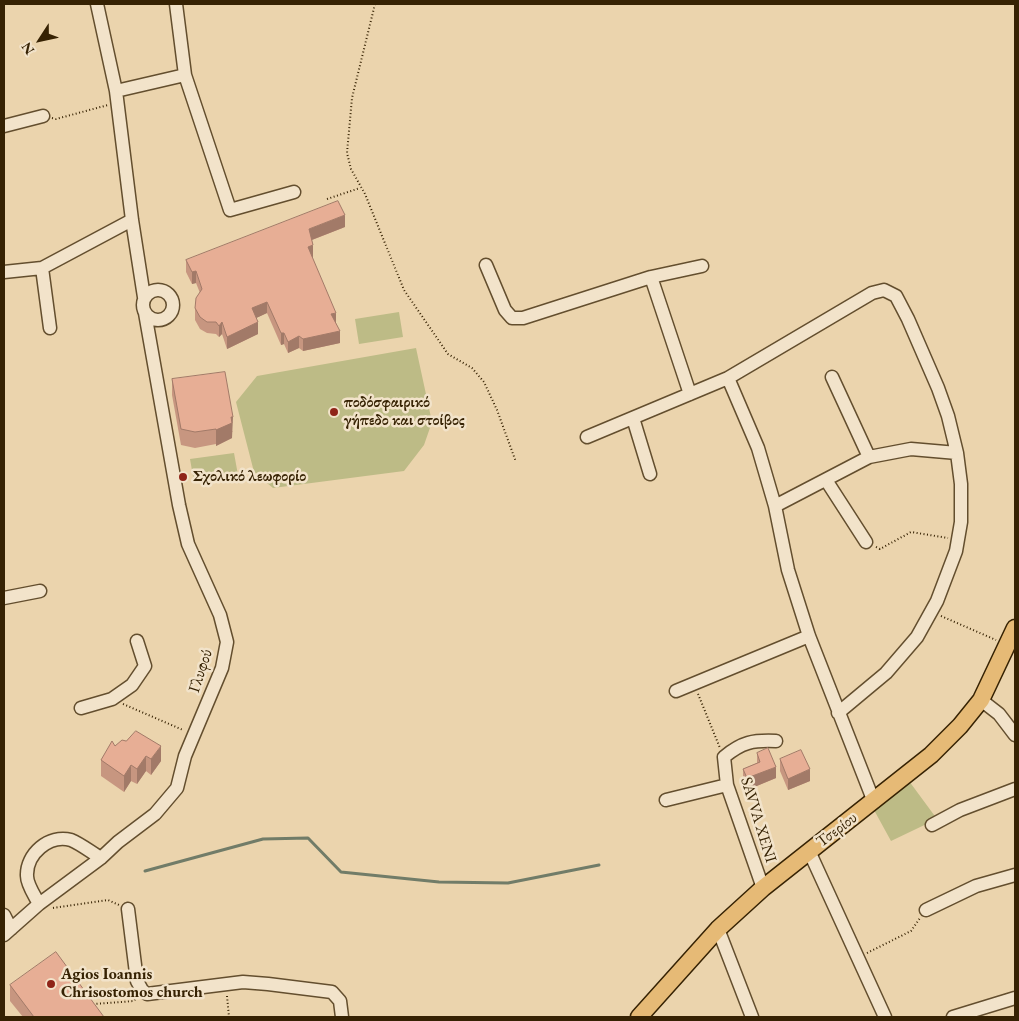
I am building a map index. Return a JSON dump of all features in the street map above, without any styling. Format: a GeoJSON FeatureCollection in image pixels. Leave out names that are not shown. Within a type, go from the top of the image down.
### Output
{"type":"FeatureCollection","features":[{"type":"Feature","properties":{"kind":"main road","name":"Τσερίου"},"geometry":{"type":"LineString","coordinates":[[638,1017],[718,929],[763,888],[874,802],[931,755],[960,726],[981,700],[1015,628]]}},
{"type":"Feature","properties":{"kind":"street"},"geometry":{"type":"LineString","coordinates":[[97,4],[117,96],[132,220],[144,298],[142,305],[145,313],[150,318],[158,320],[166,318],[171,312],[173,304],[171,297],[165,291],[157,289],[150,292],[144,298]]}},
{"type":"Feature","properties":{"kind":"street"},"geometry":{"type":"LineString","coordinates":[[176,4],[185,75],[230,210],[294,192]]}},
{"type":"Feature","properties":{"kind":"street"},"geometry":{"type":"LineString","coordinates":[[117,96],[185,75]]}},
{"type":"Feature","properties":{"kind":"street"},"geometry":{"type":"LineString","coordinates":[[4,126],[43,116]]}},
{"type":"Feature","properties":{"kind":"street"},"geometry":{"type":"LineString","coordinates":[[4,272],[42,268],[132,220]]}},
{"type":"Feature","properties":{"kind":"street"},"geometry":{"type":"LineString","coordinates":[[486,265],[505,310],[512,318],[523,318],[651,278],[702,266]]}},
{"type":"Feature","properties":{"kind":"street"},"geometry":{"type":"LineString","coordinates":[[42,268],[50,328]]}},
{"type":"Feature","properties":{"kind":"street"},"geometry":{"type":"LineString","coordinates":[[651,278],[690,394]]}},
{"type":"Feature","properties":{"kind":"street"},"geometry":{"type":"LineString","coordinates":[[587,437],[728,378],[872,293],[880,290],[889,291],[896,296],[908,318],[938,388],[958,453],[961,484],[958,540],[956,551],[937,601],[917,637],[886,673],[838,713]]}},
{"type":"Feature","properties":{"kind":"street","name":"Γλυφού"},"geometry":{"type":"LineString","coordinates":[[7,932],[155,814],[177,788],[185,756],[222,668],[227,642],[220,615],[188,544],[177,497],[145,313]]}},
{"type":"Feature","properties":{"kind":"street"},"geometry":{"type":"LineString","coordinates":[[832,377],[870,457]]}},
{"type":"Feature","properties":{"kind":"street"},"geometry":{"type":"LineString","coordinates":[[728,378],[758,448],[775,506],[788,570],[809,636],[874,802]]}},
{"type":"Feature","properties":{"kind":"street"},"geometry":{"type":"LineString","coordinates":[[633,418],[650,474]]}},
{"type":"Feature","properties":{"kind":"street"},"geometry":{"type":"LineString","coordinates":[[775,506],[870,457],[911,449],[958,453]]}},
{"type":"Feature","properties":{"kind":"street"},"geometry":{"type":"LineString","coordinates":[[826,480],[866,542]]}},
{"type":"Feature","properties":{"kind":"street"},"geometry":{"type":"LineString","coordinates":[[4,598],[40,591]]}},
{"type":"Feature","properties":{"kind":"street"},"geometry":{"type":"LineString","coordinates":[[676,691],[809,636]]}},
{"type":"Feature","properties":{"kind":"street"},"geometry":{"type":"LineString","coordinates":[[81,708],[112,699],[132,686],[145,666],[137,641]]}},
{"type":"Feature","properties":{"kind":"street"},"geometry":{"type":"LineString","coordinates":[[981,700],[999,714],[1015,735]]}},
{"type":"Feature","properties":{"kind":"street"},"geometry":{"type":"LineString","coordinates":[[724,757],[736,747],[749,741],[776,740]]}},
{"type":"Feature","properties":{"kind":"street","name":"SAVVA XENI"},"geometry":{"type":"LineString","coordinates":[[724,757],[727,785],[763,888]]}},
{"type":"Feature","properties":{"kind":"street"},"geometry":{"type":"LineString","coordinates":[[666,800],[727,785]]}},
{"type":"Feature","properties":{"kind":"street"},"geometry":{"type":"LineString","coordinates":[[932,825],[960,810],[1015,789]]}},
{"type":"Feature","properties":{"kind":"street"},"geometry":{"type":"LineString","coordinates":[[36,907],[27,878],[27,865],[35,853],[47,842],[60,839],[72,840],[101,858]]}},
{"type":"Feature","properties":{"kind":"street"},"geometry":{"type":"LineString","coordinates":[[809,851],[885,1017]]}},
{"type":"Feature","properties":{"kind":"street"},"geometry":{"type":"LineString","coordinates":[[926,910],[976,886],[1015,875]]}},
{"type":"Feature","properties":{"kind":"street"},"geometry":{"type":"LineString","coordinates":[[128,908],[137,981],[142,990],[147,994],[243,982],[268,984],[332,992],[340,1001],[342,1017]]}},
{"type":"Feature","properties":{"kind":"street"},"geometry":{"type":"LineString","coordinates":[[4,915],[7,932]]}},
{"type":"Feature","properties":{"kind":"street"},"geometry":{"type":"LineString","coordinates":[[718,929],[752,1017]]}},
{"type":"Feature","properties":{"kind":"street"},"geometry":{"type":"LineString","coordinates":[[952,1017],[1015,998]]}},
{"type":"Feature","properties":{"kind":"path"},"geometry":{"type":"LineString","coordinates":[[375,4],[352,98],[346,153],[350,169],[362,188],[404,290],[448,354],[472,368],[484,382],[497,410],[516,462]]}},
{"type":"Feature","properties":{"kind":"path"},"geometry":{"type":"LineString","coordinates":[[43,116],[56,119],[117,96]]}},
{"type":"Feature","properties":{"kind":"path"},"geometry":{"type":"LineString","coordinates":[[327,199],[362,188]]}},
{"type":"Feature","properties":{"kind":"path"},"geometry":{"type":"LineString","coordinates":[[866,542],[880,549],[911,532],[958,540]]}},
{"type":"Feature","properties":{"kind":"path"},"geometry":{"type":"LineString","coordinates":[[931,612],[1008,645]]}},
{"type":"Feature","properties":{"kind":"path"},"geometry":{"type":"LineString","coordinates":[[694,684],[724,757]]}},
{"type":"Feature","properties":{"kind":"path"},"geometry":{"type":"LineString","coordinates":[[112,699],[194,735]]}},
{"type":"Feature","properties":{"kind":"path"},"geometry":{"type":"LineString","coordinates":[[36,907],[108,900],[128,908]]}},
{"type":"Feature","properties":{"kind":"path"},"geometry":{"type":"LineString","coordinates":[[858,958],[911,931],[926,910]]}},
{"type":"Feature","properties":{"kind":"path"},"geometry":{"type":"LineString","coordinates":[[227,984],[229,1017]]}},
{"type":"Feature","properties":{"kind":"path"},"geometry":{"type":"LineString","coordinates":[[93,1004],[134,1001],[142,990]]}},
{"type":"Feature","properties":{"kind":"shaded area"},"geometry":{"type":"Polygon","coordinates":[[[399,312],[403,337],[359,344],[355,319],[399,312]]]}},
{"type":"Feature","properties":{"kind":"shaded area","name":"ποδόσφαιρικό γήπεδο και στοίβος"},"geometry":{"type":"Polygon","coordinates":[[[416,348],[432,422],[424,445],[404,471],[273,488],[254,472],[236,402],[257,376],[416,348]]]}},
{"type":"Feature","properties":{"kind":"shaded area"},"geometry":{"type":"Polygon","coordinates":[[[234,453],[238,475],[194,482],[190,459],[234,453]]]}},
{"type":"Feature","properties":{"kind":"shaded area"},"geometry":{"type":"Polygon","coordinates":[[[909,781],[937,819],[891,841],[874,810],[909,781]]]}},
{"type":"Feature","properties":{"kind":"building"},"geometry":{"type":"Polygon","coordinates":[[[338,201],[345,215],[309,229],[313,245],[308,247],[336,313],[331,314],[340,331],[303,339],[299,336],[288,342],[284,333],[281,333],[267,302],[252,308],[258,322],[227,337],[222,322],[219,326],[216,322],[207,322],[200,317],[195,308],[196,298],[202,289],[196,271],[192,272],[186,260],[338,201]]]}},
{"type":"Feature","properties":{"kind":"building"},"geometry":{"type":"Polygon","coordinates":[[[225,372],[233,417],[231,417],[232,423],[216,430],[195,432],[181,429],[172,379],[225,372]]]}},
{"type":"Feature","properties":{"kind":"building"},"geometry":{"type":"Polygon","coordinates":[[[136,731],[161,746],[151,759],[146,756],[137,769],[131,765],[124,776],[101,760],[112,741],[115,746],[122,740],[126,741],[136,731]]]}},
{"type":"Feature","properties":{"kind":"building"},"geometry":{"type":"Polygon","coordinates":[[[768,748],[776,767],[747,778],[743,769],[760,762],[757,753],[768,748]]]}},
{"type":"Feature","properties":{"kind":"building"},"geometry":{"type":"Polygon","coordinates":[[[801,750],[810,769],[788,779],[780,759],[801,750]]]}},
{"type":"Feature","properties":{"kind":"building","name":"Agios Ioannis Chrisostomos church"},"geometry":{"type":"Polygon","coordinates":[[[56,952],[104,1017],[34,1017],[10,985],[56,952]]]}},
{"type":"Feature","properties":{"kind":"waterway"},"geometry":{"type":"LineString","coordinates":[[145,871],[263,839],[308,838],[341,872],[439,882],[508,883],[599,865]]}},
{"type":"Feature","properties":{"kind":"place","name":"ποδόσφαιρικό γήπεδο και στοίβος"},"geometry":{"type":"Point","coordinates":[334,412]}},
{"type":"Feature","properties":{"kind":"place","name":"Σχολικό λεωφορίο"},"geometry":{"type":"Point","coordinates":[183,477]}},
{"type":"Feature","properties":{"kind":"place","name":"Agios Ioannis Chrisostomos church"},"geometry":{"type":"Point","coordinates":[51,984]}}]}
